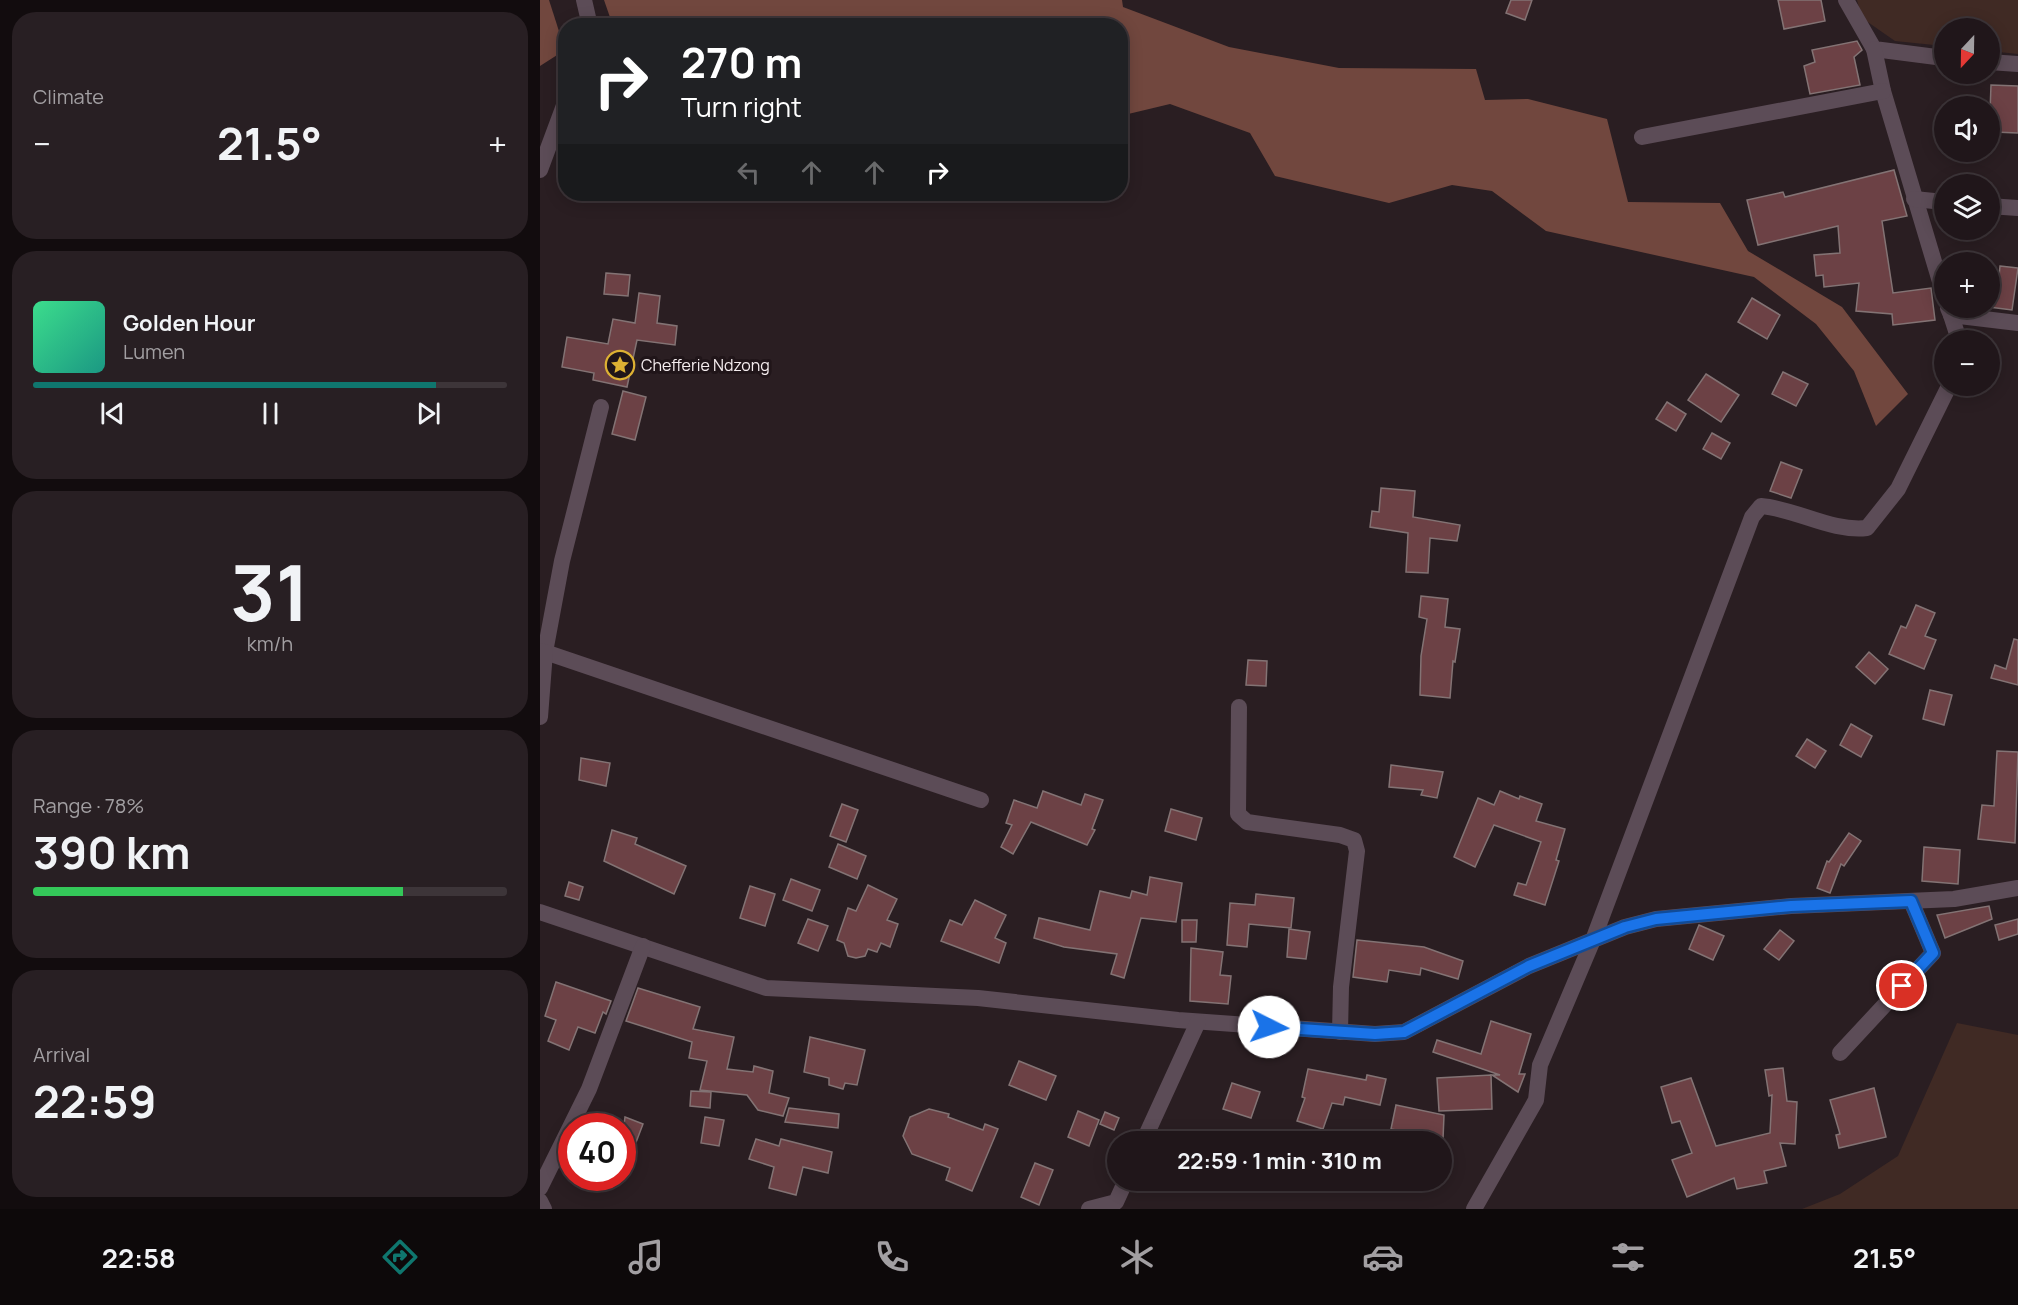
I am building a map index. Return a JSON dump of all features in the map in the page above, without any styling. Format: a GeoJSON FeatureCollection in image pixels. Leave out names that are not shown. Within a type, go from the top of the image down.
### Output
{"type":"FeatureCollection","features":[{"type":"Feature","properties":{"kind":"street"},"geometry":{"type":"LineString","coordinates":[[584,0],[588,18]]}},
{"type":"Feature","properties":{"kind":"street"},"geometry":{"type":"LineString","coordinates":[[1846,0],[1874,49],[1883,91],[1934,263]]}},
{"type":"Feature","properties":{"kind":"street"},"geometry":{"type":"LineString","coordinates":[[1874,49],[1901,55],[1934,57]]}},
{"type":"Feature","properties":{"kind":"street"},"geometry":{"type":"LineString","coordinates":[[2000,63],[2018,64]]}},
{"type":"Feature","properties":{"kind":"street"},"geometry":{"type":"LineString","coordinates":[[1642,137],[1883,91]]}},
{"type":"Feature","properties":{"kind":"street"},"geometry":{"type":"LineString","coordinates":[[540,170],[558,122]]}},
{"type":"Feature","properties":{"kind":"street"},"geometry":{"type":"LineString","coordinates":[[1914,199],[1934,201]]}},
{"type":"Feature","properties":{"kind":"street"},"geometry":{"type":"LineString","coordinates":[[2000,207],[2018,208]]}},
{"type":"Feature","properties":{"kind":"street"},"geometry":{"type":"LineString","coordinates":[[1989,318],[2018,323]]}},
{"type":"Feature","properties":{"kind":"street"},"geometry":{"type":"LineString","coordinates":[[1474,1209],[1536,1100],[1540,1065],[1593,940],[1752,517],[1761,506],[1778,507],[1851,530],[1867,528],[1898,489],[1944,396]]}},
{"type":"Feature","properties":{"kind":"street"},"geometry":{"type":"LineString","coordinates":[[540,717],[542,652],[562,561],[601,407]]}},
{"type":"Feature","properties":{"kind":"street"},"geometry":{"type":"LineString","coordinates":[[542,652],[981,800]]}},
{"type":"Feature","properties":{"kind":"street"},"geometry":{"type":"LineString","coordinates":[[1239,707],[1238,814],[1247,822],[1340,835],[1354,840],[1357,851],[1344,954],[1340,1032]]}},
{"type":"Feature","properties":{"kind":"street"},"geometry":{"type":"LineString","coordinates":[[540,912],[766,988],[978,998],[1198,1022],[1375,1034],[1404,1032],[1529,966],[1625,927],[1656,919],[1791,906],[1954,899],[2018,888]]}},
{"type":"Feature","properties":{"kind":"street"},"geometry":{"type":"LineString","coordinates":[[1840,1053],[1933,953],[1911,901]]}},
{"type":"Feature","properties":{"kind":"street"},"geometry":{"type":"LineString","coordinates":[[540,1188],[589,1089],[643,946]]}},
{"type":"Feature","properties":{"kind":"street"},"geometry":{"type":"LineString","coordinates":[[1148,1131],[1198,1022]]}},
{"type":"Feature","properties":{"kind":"street"},"geometry":{"type":"LineString","coordinates":[[1089,1209],[1116,1202],[1121,1191]]}},
{"type":"Feature","properties":{"kind":"street"},"geometry":{"type":"LineString","coordinates":[[540,1201],[544,1209]]}},
{"type":"Feature","properties":{"kind":"shaded area"},"geometry":{"type":"Polygon","coordinates":[[[540,0],[549,0],[558,28],[558,54],[540,66],[540,0]]]}},
{"type":"Feature","properties":{"kind":"shaded area"},"geometry":{"type":"Polygon","coordinates":[[[604,0],[1122,0],[1123,7],[1229,47],[1339,68],[1476,69],[1485,100],[1528,99],[1607,119],[1628,202],[1720,203],[1748,251],[1842,307],[1908,394],[1876,426],[1854,371],[1816,324],[1754,277],[1546,231],[1492,191],[1452,185],[1389,203],[1275,176],[1250,133],[1170,104],[1128,114],[1128,18],[610,18],[604,0]]]}},
{"type":"Feature","properties":{"kind":"shaded area"},"geometry":{"type":"Polygon","coordinates":[[[1857,0],[2018,0],[2018,54],[2000,52],[2000,18],[1934,18],[1934,45],[1895,41],[1862,18],[1857,0]]]}},
{"type":"Feature","properties":{"kind":"shaded area"},"geometry":{"type":"Polygon","coordinates":[[[1957,1023],[2018,1035],[2018,1209],[1802,1209],[1840,1194],[1898,1156],[1957,1023]]]}},
{"type":"Feature","properties":{"kind":"building"},"geometry":{"type":"Polygon","coordinates":[[[1511,0],[1532,0],[1525,20],[1506,13],[1511,0]]]}},
{"type":"Feature","properties":{"kind":"building"},"geometry":{"type":"Polygon","coordinates":[[[1778,0],[1821,0],[1825,21],[1784,29],[1778,0]]]}},
{"type":"Feature","properties":{"kind":"building"},"geometry":{"type":"Polygon","coordinates":[[[1857,41],[1862,50],[1854,57],[1860,85],[1810,94],[1804,66],[1815,62],[1812,50],[1857,41]]]}},
{"type":"Feature","properties":{"kind":"building"},"geometry":{"type":"Polygon","coordinates":[[[1991,85],[2018,86],[2018,133],[2000,132],[2000,96],[1991,96],[1991,85]]]}},
{"type":"Feature","properties":{"kind":"building"},"geometry":{"type":"Polygon","coordinates":[[[1894,170],[1907,216],[1882,221],[1893,293],[1931,288],[1935,320],[1893,325],[1892,314],[1856,311],[1859,283],[1824,287],[1823,275],[1816,276],[1814,255],[1840,253],[1838,226],[1758,245],[1747,200],[1783,192],[1785,197],[1894,170]]]}},
{"type":"Feature","properties":{"kind":"building"},"geometry":{"type":"Polygon","coordinates":[[[2000,266],[2018,268],[2012,310],[2000,308],[2000,266]]]}},
{"type":"Feature","properties":{"kind":"building"},"geometry":{"type":"Polygon","coordinates":[[[606,273],[630,275],[628,296],[604,294],[606,273]]]}},
{"type":"Feature","properties":{"kind":"building"},"geometry":{"type":"Polygon","coordinates":[[[639,293],[660,296],[657,323],[677,326],[675,345],[637,340],[627,387],[593,380],[594,373],[562,367],[567,337],[608,344],[613,319],[635,323],[639,293]]]}},
{"type":"Feature","properties":{"kind":"building"},"geometry":{"type":"Polygon","coordinates":[[[1752,298],[1780,315],[1767,339],[1738,322],[1752,298]]]}},
{"type":"Feature","properties":{"kind":"building"},"geometry":{"type":"Polygon","coordinates":[[[1783,372],[1808,384],[1796,406],[1772,394],[1783,372]]]}},
{"type":"Feature","properties":{"kind":"building"},"geometry":{"type":"Polygon","coordinates":[[[1706,374],[1739,395],[1721,422],[1688,400],[1706,374]]]}},
{"type":"Feature","properties":{"kind":"building"},"geometry":{"type":"Polygon","coordinates":[[[623,391],[646,397],[635,440],[612,434],[623,391]]]}},
{"type":"Feature","properties":{"kind":"building"},"geometry":{"type":"Polygon","coordinates":[[[1667,402],[1686,414],[1676,431],[1656,419],[1667,402]]]}},
{"type":"Feature","properties":{"kind":"building"},"geometry":{"type":"Polygon","coordinates":[[[1712,433],[1730,443],[1721,459],[1703,449],[1712,433]]]}},
{"type":"Feature","properties":{"kind":"building"},"geometry":{"type":"Polygon","coordinates":[[[1781,462],[1802,470],[1791,498],[1770,491],[1781,462]]]}},
{"type":"Feature","properties":{"kind":"building"},"geometry":{"type":"Polygon","coordinates":[[[1381,488],[1415,491],[1413,517],[1460,525],[1457,541],[1430,538],[1428,573],[1406,572],[1408,533],[1370,527],[1372,511],[1379,512],[1381,488]]]}},
{"type":"Feature","properties":{"kind":"building"},"geometry":{"type":"Polygon","coordinates":[[[1421,596],[1448,599],[1445,627],[1460,629],[1455,662],[1453,661],[1450,698],[1420,695],[1421,656],[1427,619],[1419,617],[1421,596]]]}},
{"type":"Feature","properties":{"kind":"building"},"geometry":{"type":"Polygon","coordinates":[[[1916,605],[1935,613],[1925,636],[1936,640],[1924,669],[1889,654],[1901,626],[1906,628],[1916,605]]]}},
{"type":"Feature","properties":{"kind":"building"},"geometry":{"type":"Polygon","coordinates":[[[2014,639],[2018,640],[2018,685],[1991,678],[1995,665],[2006,669],[2014,639]]]}},
{"type":"Feature","properties":{"kind":"building"},"geometry":{"type":"Polygon","coordinates":[[[1869,652],[1888,669],[1875,684],[1856,667],[1869,652]]]}},
{"type":"Feature","properties":{"kind":"building"},"geometry":{"type":"Polygon","coordinates":[[[1248,660],[1267,661],[1266,686],[1246,685],[1248,660]]]}},
{"type":"Feature","properties":{"kind":"building"},"geometry":{"type":"Polygon","coordinates":[[[1930,690],[1952,695],[1944,725],[1923,719],[1930,690]]]}},
{"type":"Feature","properties":{"kind":"building"},"geometry":{"type":"Polygon","coordinates":[[[1851,724],[1872,736],[1861,757],[1840,745],[1851,724]]]}},
{"type":"Feature","properties":{"kind":"building"},"geometry":{"type":"Polygon","coordinates":[[[1807,739],[1826,751],[1815,768],[1796,756],[1807,739]]]}},
{"type":"Feature","properties":{"kind":"building"},"geometry":{"type":"Polygon","coordinates":[[[1997,751],[2018,752],[2015,843],[1978,839],[1982,805],[1994,806],[1997,751]]]}},
{"type":"Feature","properties":{"kind":"building"},"geometry":{"type":"Polygon","coordinates":[[[581,758],[610,763],[606,786],[579,780],[581,758]]]}},
{"type":"Feature","properties":{"kind":"building"},"geometry":{"type":"Polygon","coordinates":[[[1391,765],[1443,772],[1437,798],[1421,795],[1423,790],[1389,787],[1391,765]]]}},
{"type":"Feature","properties":{"kind":"building"},"geometry":{"type":"Polygon","coordinates":[[[1043,791],[1081,805],[1085,794],[1103,800],[1092,829],[1095,830],[1087,845],[1031,822],[1013,854],[1001,847],[1012,825],[1006,823],[1014,800],[1037,808],[1043,791]]]}},
{"type":"Feature","properties":{"kind":"building"},"geometry":{"type":"Polygon","coordinates":[[[1500,791],[1519,799],[1520,796],[1542,804],[1536,821],[1565,829],[1556,860],[1559,861],[1545,905],[1514,895],[1518,883],[1526,885],[1541,842],[1494,825],[1475,867],[1454,857],[1478,798],[1494,805],[1500,791]]]}},
{"type":"Feature","properties":{"kind":"building"},"geometry":{"type":"Polygon","coordinates":[[[842,804],[858,810],[846,842],[830,836],[842,804]]]}},
{"type":"Feature","properties":{"kind":"building"},"geometry":{"type":"Polygon","coordinates":[[[1171,809],[1202,818],[1196,840],[1165,831],[1171,809]]]}},
{"type":"Feature","properties":{"kind":"building"},"geometry":{"type":"Polygon","coordinates":[[[612,830],[637,838],[635,844],[686,866],[674,894],[604,861],[612,830]]]}},
{"type":"Feature","properties":{"kind":"building"},"geometry":{"type":"Polygon","coordinates":[[[1849,833],[1861,841],[1844,866],[1841,864],[1830,893],[1817,888],[1827,861],[1829,862],[1849,833]]]}},
{"type":"Feature","properties":{"kind":"building"},"geometry":{"type":"Polygon","coordinates":[[[838,844],[866,856],[857,879],[829,867],[838,844]]]}},
{"type":"Feature","properties":{"kind":"building"},"geometry":{"type":"Polygon","coordinates":[[[1924,847],[1960,850],[1958,884],[1922,881],[1924,847]]]}},
{"type":"Feature","properties":{"kind":"building"},"geometry":{"type":"Polygon","coordinates":[[[1150,877],[1182,883],[1176,922],[1141,918],[1124,978],[1111,974],[1117,954],[1064,947],[1034,938],[1039,918],[1090,930],[1100,891],[1130,898],[1132,891],[1147,895],[1150,877]]]}},
{"type":"Feature","properties":{"kind":"building"},"geometry":{"type":"Polygon","coordinates":[[[791,879],[820,890],[812,911],[783,900],[791,879]]]}},
{"type":"Feature","properties":{"kind":"building"},"geometry":{"type":"Polygon","coordinates":[[[569,882],[583,887],[579,900],[565,896],[569,882]]]}},
{"type":"Feature","properties":{"kind":"building"},"geometry":{"type":"Polygon","coordinates":[[[868,885],[897,899],[887,920],[898,924],[890,947],[881,943],[877,952],[868,949],[865,956],[856,958],[848,956],[844,943],[837,940],[848,908],[856,911],[868,885]]]}},
{"type":"Feature","properties":{"kind":"building"},"geometry":{"type":"Polygon","coordinates":[[[750,886],[775,894],[765,926],[740,918],[750,886]]]}},
{"type":"Feature","properties":{"kind":"building"},"geometry":{"type":"Polygon","coordinates":[[[1256,894],[1294,898],[1291,928],[1249,924],[1247,947],[1227,945],[1230,903],[1255,905],[1256,894]]]}},
{"type":"Feature","properties":{"kind":"building"},"geometry":{"type":"Polygon","coordinates":[[[975,900],[1006,915],[995,938],[1006,943],[999,963],[941,941],[950,920],[962,925],[975,900]]]}},
{"type":"Feature","properties":{"kind":"building"},"geometry":{"type":"Polygon","coordinates":[[[1989,906],[1992,919],[1945,938],[1937,915],[1989,906]]]}},
{"type":"Feature","properties":{"kind":"building"},"geometry":{"type":"Polygon","coordinates":[[[808,919],[828,926],[818,951],[798,943],[808,919]]]}},
{"type":"Feature","properties":{"kind":"building"},"geometry":{"type":"Polygon","coordinates":[[[2018,919],[2018,934],[1999,940],[1995,925],[2018,919]]]}},
{"type":"Feature","properties":{"kind":"building"},"geometry":{"type":"Polygon","coordinates":[[[1182,920],[1197,920],[1196,942],[1182,942],[1182,920]]]}},
{"type":"Feature","properties":{"kind":"building"},"geometry":{"type":"Polygon","coordinates":[[[1699,925],[1724,936],[1713,960],[1689,949],[1699,925]]]}},
{"type":"Feature","properties":{"kind":"building"},"geometry":{"type":"Polygon","coordinates":[[[1289,929],[1310,932],[1306,959],[1287,957],[1289,929]]]}},
{"type":"Feature","properties":{"kind":"building"},"geometry":{"type":"Polygon","coordinates":[[[1780,930],[1794,941],[1779,960],[1764,949],[1780,930]]]}},
{"type":"Feature","properties":{"kind":"building"},"geometry":{"type":"Polygon","coordinates":[[[1357,940],[1424,947],[1463,961],[1458,979],[1421,968],[1420,975],[1389,970],[1387,982],[1353,977],[1357,940]]]}},
{"type":"Feature","properties":{"kind":"building"},"geometry":{"type":"Polygon","coordinates":[[[1191,948],[1223,952],[1220,975],[1231,976],[1228,1004],[1190,1001],[1191,948]]]}},
{"type":"Feature","properties":{"kind":"building"},"geometry":{"type":"Polygon","coordinates":[[[556,982],[611,1001],[606,1014],[603,1012],[595,1033],[578,1027],[569,1050],[548,1041],[556,1020],[545,1016],[556,982]]]}},
{"type":"Feature","properties":{"kind":"building"},"geometry":{"type":"Polygon","coordinates":[[[638,988],[700,1007],[693,1029],[734,1037],[727,1069],[753,1072],[754,1066],[773,1071],[769,1093],[789,1098],[783,1116],[758,1110],[747,1095],[700,1090],[707,1061],[689,1058],[692,1042],[626,1021],[638,988]]]}},
{"type":"Feature","properties":{"kind":"building"},"geometry":{"type":"Polygon","coordinates":[[[1491,1021],[1531,1034],[1519,1074],[1525,1074],[1518,1092],[1492,1075],[1500,1075],[1433,1052],[1437,1040],[1481,1054],[1491,1021]]]}},
{"type":"Feature","properties":{"kind":"building"},"geometry":{"type":"Polygon","coordinates":[[[810,1037],[865,1050],[857,1085],[845,1083],[843,1089],[829,1085],[829,1078],[804,1072],[810,1037]]]}},
{"type":"Feature","properties":{"kind":"building"},"geometry":{"type":"Polygon","coordinates":[[[1019,1061],[1056,1076],[1046,1100],[1009,1085],[1019,1061]]]}},
{"type":"Feature","properties":{"kind":"building"},"geometry":{"type":"Polygon","coordinates":[[[1783,1068],[1787,1101],[1797,1102],[1795,1144],[1780,1143],[1786,1166],[1764,1171],[1767,1183],[1737,1189],[1734,1178],[1687,1197],[1672,1160],[1692,1153],[1680,1121],[1672,1123],[1661,1087],[1691,1078],[1716,1146],[1770,1133],[1772,1095],[1769,1096],[1765,1070],[1783,1068]]]}},
{"type":"Feature","properties":{"kind":"building"},"geometry":{"type":"Polygon","coordinates":[[[1308,1069],[1366,1080],[1367,1075],[1386,1079],[1380,1105],[1345,1097],[1343,1105],[1332,1103],[1323,1129],[1297,1121],[1305,1098],[1302,1097],[1308,1069]]]}},
{"type":"Feature","properties":{"kind":"building"},"geometry":{"type":"Polygon","coordinates":[[[1491,1075],[1492,1109],[1439,1111],[1437,1078],[1491,1075]]]}},
{"type":"Feature","properties":{"kind":"building"},"geometry":{"type":"Polygon","coordinates":[[[1232,1083],[1260,1092],[1251,1118],[1223,1109],[1232,1083]]]}},
{"type":"Feature","properties":{"kind":"building"},"geometry":{"type":"Polygon","coordinates":[[[1874,1088],[1886,1137],[1839,1148],[1836,1135],[1840,1134],[1830,1100],[1874,1088]]]}},
{"type":"Feature","properties":{"kind":"building"},"geometry":{"type":"Polygon","coordinates":[[[691,1091],[711,1092],[710,1108],[690,1106],[691,1091]]]}},
{"type":"Feature","properties":{"kind":"building"},"geometry":{"type":"Polygon","coordinates":[[[1396,1105],[1444,1115],[1443,1131],[1391,1129],[1396,1105]]]}},
{"type":"Feature","properties":{"kind":"building"},"geometry":{"type":"Polygon","coordinates":[[[789,1108],[839,1114],[838,1128],[785,1122],[789,1108]]]}},
{"type":"Feature","properties":{"kind":"building"},"geometry":{"type":"Polygon","coordinates":[[[929,1109],[949,1114],[948,1117],[983,1130],[985,1124],[998,1129],[972,1191],[946,1180],[950,1168],[912,1154],[903,1136],[910,1117],[929,1109]]]}},
{"type":"Feature","properties":{"kind":"building"},"geometry":{"type":"Polygon","coordinates":[[[1078,1111],[1099,1120],[1089,1146],[1068,1137],[1078,1111]]]}},
{"type":"Feature","properties":{"kind":"building"},"geometry":{"type":"Polygon","coordinates":[[[1105,1112],[1119,1118],[1114,1130],[1100,1124],[1105,1112]]]}},
{"type":"Feature","properties":{"kind":"building"},"geometry":{"type":"Polygon","coordinates":[[[705,1117],[724,1120],[719,1146],[701,1143],[705,1117]]]}},
{"type":"Feature","properties":{"kind":"building"},"geometry":{"type":"Polygon","coordinates":[[[636,1121],[643,1124],[636,1142],[636,1121]]]}},
{"type":"Feature","properties":{"kind":"building"},"geometry":{"type":"Polygon","coordinates":[[[756,1139],[779,1146],[781,1139],[832,1152],[828,1173],[803,1167],[796,1195],[769,1188],[774,1167],[749,1159],[756,1139]]]}},
{"type":"Feature","properties":{"kind":"building"},"geometry":{"type":"Polygon","coordinates":[[[1035,1163],[1053,1170],[1039,1205],[1021,1197],[1035,1163]]]}},
{"type":"Feature","properties":{"kind":"place","name":"Chefferie Ndzong"},"geometry":{"type":"Point","coordinates":[620,365]}},
{"type":"Feature","properties":{"kind":"route"},"geometry":{"type":"LineString","coordinates":[[1269,1027],[1375,1034],[1404,1032],[1529,966],[1625,927],[1656,919],[1791,906],[1911,901],[1933,953],[1902,986]]}}]}
